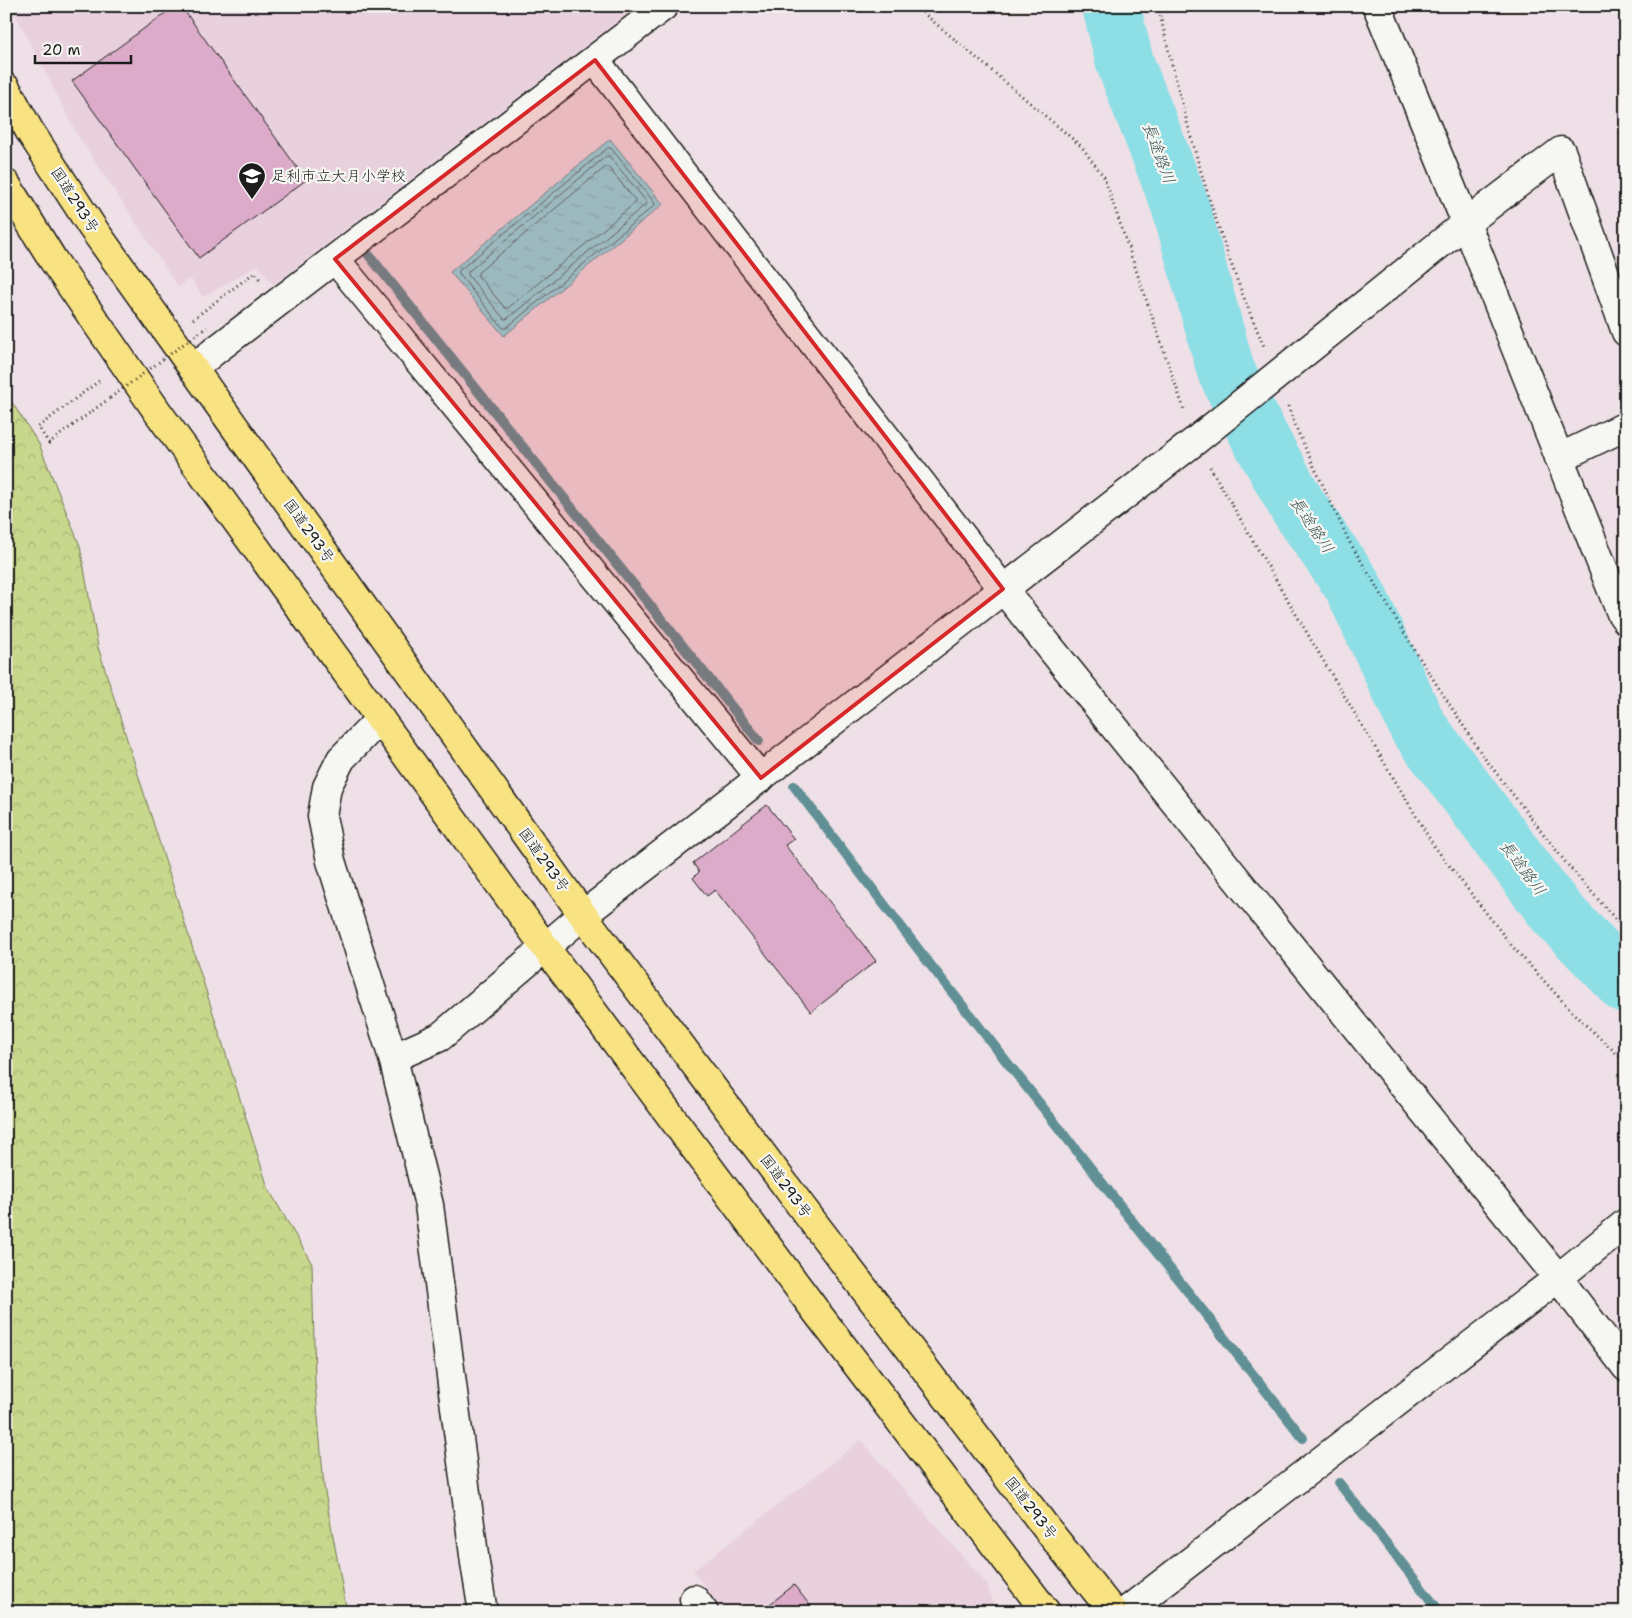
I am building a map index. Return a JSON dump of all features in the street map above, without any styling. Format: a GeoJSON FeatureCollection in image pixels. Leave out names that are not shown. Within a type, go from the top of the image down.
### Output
{"type":"FeatureCollection","features":[{"type":"Feature","properties":{"kind":"highway","name":"国道293号"},"geometry":{"type":"LineString","coordinates":[[6,88],[29,130],[92,227],[583,915],[804,1210],[1047,1529],[1113,1612]]}},
{"type":"Feature","properties":{"kind":"highway"},"geometry":{"type":"LineString","coordinates":[[7,185],[53,260],[157,411],[545,947],[812,1306],[1046,1612]]}},
{"type":"Feature","properties":{"kind":"street"},"geometry":{"type":"LineString","coordinates":[[193,369],[664,6]]}},
{"type":"Feature","properties":{"kind":"street"},"geometry":{"type":"LineString","coordinates":[[1377,6],[1466,223],[1621,613],[1626,620]]}},
{"type":"Feature","properties":{"kind":"street"},"geometry":{"type":"LineString","coordinates":[[595,60],[1003,589],[1558,1278],[1626,1367]]}},
{"type":"Feature","properties":{"kind":"street"},"geometry":{"type":"LineString","coordinates":[[393,1058],[440,1037],[583,915],[1200,437],[1466,223],[1561,151],[1626,332]]}},
{"type":"Feature","properties":{"kind":"street"},"geometry":{"type":"LineString","coordinates":[[335,260],[761,778]]}},
{"type":"Feature","properties":{"kind":"street"},"geometry":{"type":"LineString","coordinates":[[1560,458],[1626,426]]}},
{"type":"Feature","properties":{"kind":"street"},"geometry":{"type":"LineString","coordinates":[[380,719],[341,759],[327,787],[322,816],[331,861],[393,1058],[429,1205],[475,1564],[483,1612]]}},
{"type":"Feature","properties":{"kind":"street"},"geometry":{"type":"LineString","coordinates":[[1125,1612],[1558,1278],[1626,1223]]}},
{"type":"Feature","properties":{"kind":"path"},"geometry":{"type":"LineString","coordinates":[[915,6],[1081,146],[1104,177],[1200,437],[1317,650],[1434,846],[1512,946],[1577,1016],[1626,1062]]}},
{"type":"Feature","properties":{"kind":"path"},"geometry":{"type":"LineString","coordinates":[[1158,6],[1177,85],[1216,222],[1275,378],[1296,428],[1349,541],[1422,662],[1483,756],[1567,864],[1626,931]]}},
{"type":"Feature","properties":{"kind":"path"},"geometry":{"type":"LineString","coordinates":[[189,322],[208,308]]}},
{"type":"Feature","properties":{"kind":"path"},"geometry":{"type":"LineString","coordinates":[[104,377],[38,427],[49,443],[207,327]]}},
{"type":"Feature","properties":{"kind":"highlighted area"},"geometry":{"type":"Polygon","coordinates":[[[595,60],[1003,589],[761,778],[335,259],[595,60]]]}},
{"type":"Feature","properties":{"kind":"shaded area","name":"足利市立大月小学校"},"geometry":{"type":"Polygon","coordinates":[[[11,6],[637,6],[273,285],[258,265],[203,297],[190,278],[178,287],[77,134],[11,6]]]}},
{"type":"Feature","properties":{"kind":"shaded area"},"geometry":{"type":"Polygon","coordinates":[[[861,1440],[987,1584],[996,1612],[725,1612],[693,1571],[861,1440]]]}},
{"type":"Feature","properties":{"kind":"green space"},"geometry":{"type":"Polygon","coordinates":[[[6,393],[39,444],[80,546],[98,647],[268,1188],[312,1264],[315,1382],[324,1487],[347,1612],[6,1612],[6,393]]]}},
{"type":"Feature","properties":{"kind":"water"},"geometry":{"type":"Polygon","coordinates":[[[610,139],[663,204],[504,336],[450,272],[610,139]]]}},
{"type":"Feature","properties":{"kind":"building"},"geometry":{"type":"Polygon","coordinates":[[[175,6],[181,6],[306,180],[199,258],[72,81],[175,6]]]}},
{"type":"Feature","properties":{"kind":"building"},"geometry":{"type":"Polygon","coordinates":[[[767,805],[794,839],[785,845],[876,961],[811,1012],[715,890],[707,896],[693,878],[699,872],[693,863],[767,805]]]}},
{"type":"Feature","properties":{"kind":"building"},"geometry":{"type":"Polygon","coordinates":[[[794,1585],[815,1612],[760,1612],[794,1585]]]}},
{"type":"Feature","properties":{"kind":"waterway","name":"長途路川"},"geometry":{"type":"LineString","coordinates":[[1111,6],[1125,63],[1180,205],[1226,371],[1259,436],[1297,505],[1353,586],[1418,727],[1556,912],[1626,984]]}},
{"type":"Feature","properties":{"kind":"waterway"},"geometry":{"type":"LineString","coordinates":[[368,254],[759,741]]}},
{"type":"Feature","properties":{"kind":"waterway"},"geometry":{"type":"LineString","coordinates":[[794,786],[925,958],[1303,1438]]}},
{"type":"Feature","properties":{"kind":"waterway"},"geometry":{"type":"LineString","coordinates":[[1339,1483],[1440,1612]]}},
{"type":"Feature","properties":{"kind":"place","name":"足利市立大月小学校"},"geometry":{"type":"Point","coordinates":[252,200]}}]}
